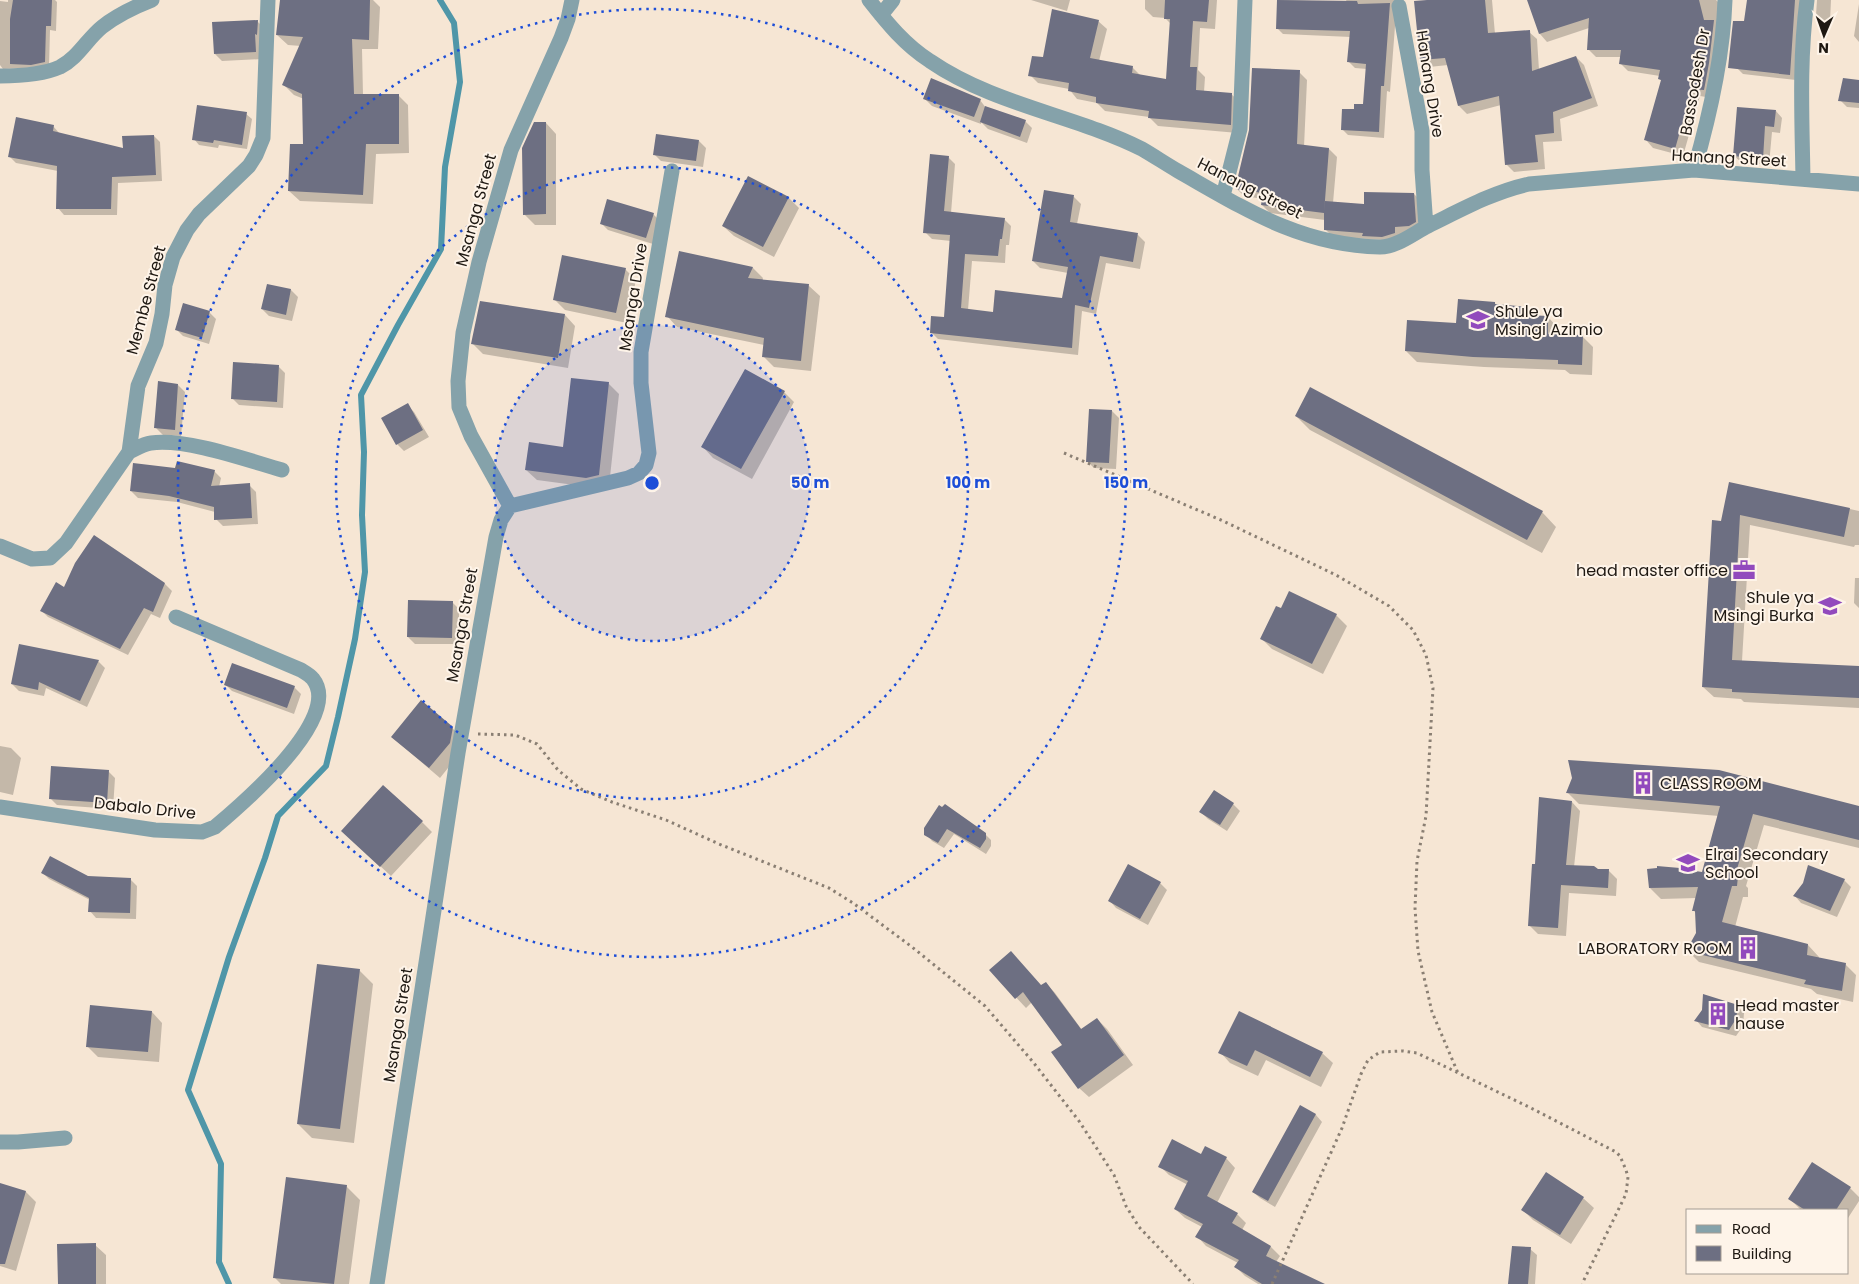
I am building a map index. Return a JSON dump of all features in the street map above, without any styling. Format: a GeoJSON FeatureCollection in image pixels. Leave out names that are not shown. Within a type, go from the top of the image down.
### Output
{"type":"FeatureCollection","features":[{"type":"Feature","properties":{"kind":"street"},"geometry":{"type":"LineString","coordinates":[[0,76],[29,75],[60,67],[70,60],[101,28],[126,11],[152,0]]}},
{"type":"Feature","properties":{"kind":"street","name":"Membe Street"},"geometry":{"type":"LineString","coordinates":[[0,546],[32,559],[50,558],[66,543],[129,452],[138,386],[156,344],[165,285],[173,257],[187,230],[199,214],[249,166],[263,138],[268,0]]}},
{"type":"Feature","properties":{"kind":"street","name":"Msanga Street"},"geometry":{"type":"LineString","coordinates":[[377,1284],[461,734],[496,537],[501,520],[510,506],[471,436],[460,407],[458,381],[464,333],[479,262],[511,150],[561,38],[572,0]]}},
{"type":"Feature","properties":{"kind":"street","name":"Hanang Street"},"geometry":{"type":"LineString","coordinates":[[869,0],[895,33],[929,61],[978,89],[1113,137],[1142,150],[1260,217],[1306,236],[1334,242],[1382,247],[1408,238],[1426,227],[1507,189],[1529,184],[1694,170],[1859,184]]}},
{"type":"Feature","properties":{"kind":"street"},"geometry":{"type":"LineString","coordinates":[[881,15],[893,0]]}},
{"type":"Feature","properties":{"kind":"street"},"geometry":{"type":"LineString","coordinates":[[1223,196],[1240,129],[1245,0]]}},
{"type":"Feature","properties":{"kind":"street","name":"Bassodesh Dr"},"geometry":{"type":"LineString","coordinates":[[1694,170],[1709,117],[1721,43],[1725,0]]}},
{"type":"Feature","properties":{"kind":"street"},"geometry":{"type":"LineString","coordinates":[[1803,179],[1801,65],[1803,24],[1807,0]]}},
{"type":"Feature","properties":{"kind":"street","name":"Hanang Drive"},"geometry":{"type":"LineString","coordinates":[[1399,6],[1422,131],[1422,170],[1426,227]]}},
{"type":"Feature","properties":{"kind":"street","name":"Msanga Drive"},"geometry":{"type":"LineString","coordinates":[[510,506],[628,478],[639,472],[646,465],[649,453],[641,384],[641,352],[672,171]]}},
{"type":"Feature","properties":{"kind":"street"},"geometry":{"type":"LineString","coordinates":[[129,452],[144,445],[169,442],[199,447],[282,470]]}},
{"type":"Feature","properties":{"kind":"street","name":"Dabalo Drive"},"geometry":{"type":"LineString","coordinates":[[0,807],[155,830],[202,832],[215,827],[279,769],[302,738],[316,713],[319,696],[314,680],[301,670],[176,616]]}},
{"type":"Feature","properties":{"kind":"street"},"geometry":{"type":"LineString","coordinates":[[0,1142],[65,1138]]}},
{"type":"Feature","properties":{"kind":"path"},"geometry":{"type":"LineString","coordinates":[[1064,454],[1221,520],[1336,575],[1389,606],[1413,630],[1426,655],[1433,688],[1426,816],[1417,861],[1415,908],[1418,952],[1432,1012],[1458,1073]]}},
{"type":"Feature","properties":{"kind":"path"},"geometry":{"type":"LineString","coordinates":[[461,734],[515,735],[537,744],[558,770],[581,789],[612,802],[666,820],[719,844],[829,888],[883,925],[985,1006],[1033,1062],[1079,1121],[1114,1176],[1126,1206],[1139,1227],[1193,1284]]}},
{"type":"Feature","properties":{"kind":"path"},"geometry":{"type":"LineString","coordinates":[[1272,1284],[1342,1128],[1361,1074],[1368,1060],[1380,1052],[1403,1051],[1416,1053],[1458,1073],[1582,1134],[1620,1156],[1628,1177],[1626,1194],[1582,1284]]}},
{"type":"Feature","properties":{"kind":"building"},"geometry":{"type":"Polygon","coordinates":[[[13,0],[52,0],[51,26],[46,26],[45,62],[31,65],[10,64],[10,19],[13,0]]]}},
{"type":"Feature","properties":{"kind":"building"},"geometry":{"type":"Polygon","coordinates":[[[280,0],[370,0],[369,40],[352,39],[354,94],[399,94],[399,144],[366,144],[363,195],[288,191],[290,144],[303,144],[302,94],[282,85],[303,37],[276,35],[280,0]]]}},
{"type":"Feature","properties":{"kind":"building"},"geometry":{"type":"Polygon","coordinates":[[[1165,0],[1209,0],[1207,22],[1193,21],[1190,67],[1197,67],[1196,90],[1232,93],[1231,125],[1148,118],[1149,111],[1096,103],[1096,97],[1068,91],[1069,83],[1028,76],[1032,56],[1043,57],[1052,9],[1099,20],[1090,58],[1133,66],[1132,73],[1166,79],[1170,19],[1164,19],[1165,0]]]}},
{"type":"Feature","properties":{"kind":"building"},"geometry":{"type":"Polygon","coordinates":[[[1277,0],[1357,1],[1358,4],[1390,3],[1384,86],[1381,86],[1379,132],[1341,130],[1342,109],[1354,109],[1354,104],[1363,104],[1366,64],[1347,62],[1350,31],[1276,29],[1277,0]]]}},
{"type":"Feature","properties":{"kind":"building"},"geometry":{"type":"Polygon","coordinates":[[[1485,0],[1488,33],[1530,30],[1532,71],[1576,56],[1592,98],[1553,112],[1554,133],[1535,135],[1538,162],[1505,165],[1499,96],[1458,106],[1445,58],[1420,60],[1414,1],[1485,0]]]}},
{"type":"Feature","properties":{"kind":"building"},"geometry":{"type":"Polygon","coordinates":[[[1527,0],[1699,0],[1704,20],[1714,20],[1709,63],[1704,90],[1692,89],[1675,149],[1644,140],[1661,80],[1658,79],[1660,70],[1619,64],[1621,50],[1587,50],[1589,18],[1539,34],[1527,0]]]}},
{"type":"Feature","properties":{"kind":"building"},"geometry":{"type":"Polygon","coordinates":[[[1747,0],[1795,0],[1790,75],[1728,68],[1733,21],[1744,21],[1747,0]]]}},
{"type":"Feature","properties":{"kind":"building"},"geometry":{"type":"Polygon","coordinates":[[[258,20],[257,35],[255,34],[256,52],[214,54],[212,22],[258,20]]]}},
{"type":"Feature","properties":{"kind":"building"},"geometry":{"type":"Polygon","coordinates":[[[1252,68],[1300,70],[1297,144],[1329,148],[1324,213],[1261,205],[1263,193],[1235,189],[1249,130],[1252,68]]]}},
{"type":"Feature","properties":{"kind":"building"},"geometry":{"type":"Polygon","coordinates":[[[931,78],[981,99],[974,117],[923,99],[931,78]]]}},
{"type":"Feature","properties":{"kind":"building"},"geometry":{"type":"Polygon","coordinates":[[[1843,78],[1859,80],[1859,103],[1838,101],[1843,78]]]}},
{"type":"Feature","properties":{"kind":"building"},"geometry":{"type":"Polygon","coordinates":[[[197,105],[247,112],[242,145],[214,140],[213,143],[192,140],[197,105]]]}},
{"type":"Feature","properties":{"kind":"building"},"geometry":{"type":"Polygon","coordinates":[[[985,106],[1026,120],[1020,137],[980,122],[985,106]]]}},
{"type":"Feature","properties":{"kind":"building"},"geometry":{"type":"Polygon","coordinates":[[[1737,107],[1776,110],[1774,127],[1765,126],[1763,159],[1733,156],[1737,107]]]}},
{"type":"Feature","properties":{"kind":"building"},"geometry":{"type":"Polygon","coordinates":[[[16,117],[54,125],[53,131],[123,148],[122,136],[154,135],[156,175],[112,177],[111,209],[56,209],[57,166],[8,157],[16,117]]]}},
{"type":"Feature","properties":{"kind":"building"},"geometry":{"type":"Polygon","coordinates":[[[534,122],[546,122],[546,214],[523,215],[522,148],[534,122]]]}},
{"type":"Feature","properties":{"kind":"building"},"geometry":{"type":"Polygon","coordinates":[[[656,134],[699,140],[696,161],[653,155],[656,134]]]}},
{"type":"Feature","properties":{"kind":"building"},"geometry":{"type":"Polygon","coordinates":[[[930,154],[949,156],[944,211],[1005,218],[998,256],[965,254],[961,308],[993,312],[995,290],[1062,298],[1068,267],[1032,261],[1044,190],[1074,195],[1070,222],[1138,233],[1133,262],[1100,256],[1089,308],[1075,305],[1072,348],[930,333],[931,316],[944,317],[950,235],[923,233],[930,154]]]}},
{"type":"Feature","properties":{"kind":"building"},"geometry":{"type":"Polygon","coordinates":[[[748,176],[789,197],[763,247],[722,226],[748,176]]]}},
{"type":"Feature","properties":{"kind":"building"},"geometry":{"type":"Polygon","coordinates":[[[1364,192],[1414,193],[1416,222],[1409,226],[1395,227],[1395,233],[1382,237],[1362,236],[1363,233],[1324,230],[1325,201],[1364,204],[1364,192]]]}},
{"type":"Feature","properties":{"kind":"building"},"geometry":{"type":"Polygon","coordinates":[[[607,199],[654,213],[646,238],[600,224],[607,199]]]}},
{"type":"Feature","properties":{"kind":"building"},"geometry":{"type":"Polygon","coordinates":[[[679,251],[753,267],[748,278],[809,284],[801,361],[762,357],[764,338],[665,317],[679,251]]]}},
{"type":"Feature","properties":{"kind":"building"},"geometry":{"type":"Polygon","coordinates":[[[562,255],[626,268],[616,313],[553,300],[562,255]]]}},
{"type":"Feature","properties":{"kind":"building"},"geometry":{"type":"Polygon","coordinates":[[[267,284],[291,289],[286,315],[261,309],[267,284]]]}},
{"type":"Feature","properties":{"kind":"building"},"geometry":{"type":"Polygon","coordinates":[[[1458,299],[1528,307],[1527,315],[1548,316],[1548,334],[1583,335],[1582,365],[1558,364],[1558,360],[1473,357],[1405,351],[1407,320],[1456,323],[1458,299]]]}},
{"type":"Feature","properties":{"kind":"building"},"geometry":{"type":"Polygon","coordinates":[[[480,301],[565,314],[558,358],[471,344],[480,301]]]}},
{"type":"Feature","properties":{"kind":"building"},"geometry":{"type":"Polygon","coordinates":[[[183,303],[210,311],[202,338],[175,330],[183,303]]]}},
{"type":"Feature","properties":{"kind":"building"},"geometry":{"type":"Polygon","coordinates":[[[233,362],[279,365],[277,402],[231,399],[233,362]]]}},
{"type":"Feature","properties":{"kind":"building"},"geometry":{"type":"Polygon","coordinates":[[[745,369],[785,391],[741,469],[701,447],[745,369]]]}},
{"type":"Feature","properties":{"kind":"building"},"geometry":{"type":"Polygon","coordinates":[[[571,378],[609,382],[599,475],[586,478],[525,470],[529,442],[563,447],[571,378]]]}},
{"type":"Feature","properties":{"kind":"building"},"geometry":{"type":"Polygon","coordinates":[[[158,381],[178,384],[175,430],[154,428],[158,381]]]}},
{"type":"Feature","properties":{"kind":"building"},"geometry":{"type":"Polygon","coordinates":[[[1310,387],[1543,511],[1527,540],[1295,416],[1310,387]]]}},
{"type":"Feature","properties":{"kind":"building"},"geometry":{"type":"Polygon","coordinates":[[[408,403],[423,430],[396,445],[381,418],[408,403]]]}},
{"type":"Feature","properties":{"kind":"building"},"geometry":{"type":"Polygon","coordinates":[[[1089,409],[1112,410],[1109,463],[1086,462],[1089,409]]]}},
{"type":"Feature","properties":{"kind":"building"},"geometry":{"type":"Polygon","coordinates":[[[177,461],[215,470],[211,486],[250,483],[252,518],[214,520],[214,507],[169,496],[130,491],[133,463],[175,468],[177,461]]]}},
{"type":"Feature","properties":{"kind":"building"},"geometry":{"type":"Polygon","coordinates":[[[1729,482],[1850,508],[1844,537],[1740,515],[1732,660],[1859,666],[1859,698],[1732,692],[1732,689],[1702,687],[1712,520],[1721,521],[1729,482]]]}},
{"type":"Feature","properties":{"kind":"building"},"geometry":{"type":"Polygon","coordinates":[[[94,535],[165,583],[153,612],[144,608],[120,649],[40,611],[56,582],[64,587],[75,563],[94,535]]]}},
{"type":"Feature","properties":{"kind":"building"},"geometry":{"type":"Polygon","coordinates":[[[1289,591],[1337,614],[1312,664],[1260,639],[1276,606],[1281,608],[1289,591]]]}},
{"type":"Feature","properties":{"kind":"building"},"geometry":{"type":"Polygon","coordinates":[[[408,600],[453,601],[452,638],[407,637],[408,600]]]}},
{"type":"Feature","properties":{"kind":"building"},"geometry":{"type":"Polygon","coordinates":[[[19,644],[99,660],[80,701],[39,682],[38,690],[11,684],[19,644]]]}},
{"type":"Feature","properties":{"kind":"building"},"geometry":{"type":"Polygon","coordinates":[[[232,663],[295,686],[287,708],[224,685],[232,663]]]}},
{"type":"Feature","properties":{"kind":"building"},"geometry":{"type":"Polygon","coordinates":[[[421,700],[453,727],[450,743],[429,768],[391,737],[421,700]]]}},
{"type":"Feature","properties":{"kind":"building"},"geometry":{"type":"Polygon","coordinates":[[[1568,760],[1719,770],[1859,806],[1859,840],[1753,814],[1735,876],[1738,876],[1737,886],[1732,886],[1722,922],[1808,944],[1807,955],[1846,963],[1842,991],[1804,984],[1806,980],[1686,951],[1696,933],[1695,911],[1692,911],[1698,887],[1649,888],[1647,869],[1657,868],[1657,866],[1702,872],[1720,806],[1566,793],[1572,778],[1568,760]]]}},
{"type":"Feature","properties":{"kind":"building"},"geometry":{"type":"Polygon","coordinates":[[[51,766],[109,770],[107,803],[49,799],[51,766]]]}},
{"type":"Feature","properties":{"kind":"building"},"geometry":{"type":"Polygon","coordinates":[[[383,785],[423,821],[380,867],[341,831],[383,785]]]}},
{"type":"Feature","properties":{"kind":"building"},"geometry":{"type":"Polygon","coordinates":[[[1214,790],[1234,803],[1220,825],[1199,812],[1214,790]]]}},
{"type":"Feature","properties":{"kind":"building"},"geometry":{"type":"Polygon","coordinates":[[[1539,797],[1572,801],[1566,865],[1594,866],[1598,869],[1609,869],[1608,888],[1561,885],[1558,928],[1528,926],[1532,864],[1535,864],[1539,797]]]}},
{"type":"Feature","properties":{"kind":"building"},"geometry":{"type":"Polygon","coordinates":[[[945,804],[986,833],[986,839],[980,848],[947,829],[938,843],[924,835],[924,828],[939,805],[942,807],[945,804]]]}},
{"type":"Feature","properties":{"kind":"building"},"geometry":{"type":"Polygon","coordinates":[[[50,856],[88,876],[131,878],[130,913],[88,912],[89,898],[41,873],[50,856]]]}},
{"type":"Feature","properties":{"kind":"building"},"geometry":{"type":"Polygon","coordinates":[[[1128,864],[1161,882],[1140,919],[1108,901],[1128,864]]]}},
{"type":"Feature","properties":{"kind":"building"},"geometry":{"type":"Polygon","coordinates":[[[1808,865],[1845,879],[1830,911],[1793,896],[1803,883],[1808,865]]]}},
{"type":"Feature","properties":{"kind":"building"},"geometry":{"type":"Polygon","coordinates":[[[1011,951],[1041,985],[1046,982],[1081,1029],[1097,1018],[1124,1055],[1078,1089],[1051,1052],[1062,1045],[1023,992],[1015,999],[989,970],[1011,951]]]}},
{"type":"Feature","properties":{"kind":"building"},"geometry":{"type":"Polygon","coordinates":[[[317,964],[360,969],[340,1129],[297,1124],[317,964]]]}},
{"type":"Feature","properties":{"kind":"building","name":"Head master hause"},"geometry":{"type":"Polygon","coordinates":[[[1703,994],[1738,1005],[1736,1019],[1729,1030],[1694,1021],[1702,1010],[1703,994]]]}},
{"type":"Feature","properties":{"kind":"building"},"geometry":{"type":"Polygon","coordinates":[[[90,1005],[152,1011],[148,1052],[86,1047],[90,1005]]]}},
{"type":"Feature","properties":{"kind":"building"},"geometry":{"type":"Polygon","coordinates":[[[1239,1011],[1323,1052],[1310,1077],[1255,1050],[1247,1066],[1218,1053],[1239,1011]]]}},
{"type":"Feature","properties":{"kind":"building"},"geometry":{"type":"Polygon","coordinates":[[[1300,1105],[1316,1114],[1268,1201],[1252,1192],[1300,1105]]]}},
{"type":"Feature","properties":{"kind":"building"},"geometry":{"type":"Polygon","coordinates":[[[1172,1139],[1201,1154],[1205,1146],[1227,1157],[1207,1196],[1238,1213],[1232,1223],[1271,1246],[1266,1256],[1325,1284],[1262,1284],[1234,1267],[1239,1260],[1195,1237],[1203,1224],[1174,1209],[1188,1181],[1158,1167],[1172,1139]]]}},
{"type":"Feature","properties":{"kind":"building"},"geometry":{"type":"Polygon","coordinates":[[[1812,1162],[1851,1187],[1837,1209],[1803,1209],[1788,1199],[1812,1162]]]}},
{"type":"Feature","properties":{"kind":"building"},"geometry":{"type":"Polygon","coordinates":[[[1546,1172],[1584,1197],[1560,1235],[1521,1210],[1546,1172]]]}},
{"type":"Feature","properties":{"kind":"building"},"geometry":{"type":"Polygon","coordinates":[[[286,1177],[347,1185],[334,1284],[273,1278],[286,1177]]]}},
{"type":"Feature","properties":{"kind":"building"},"geometry":{"type":"Polygon","coordinates":[[[0,1183],[26,1191],[5,1264],[0,1264],[0,1183]]]}},
{"type":"Feature","properties":{"kind":"building"},"geometry":{"type":"Polygon","coordinates":[[[96,1243],[96,1284],[58,1284],[57,1244],[96,1243]]]}},
{"type":"Feature","properties":{"kind":"building"},"geometry":{"type":"Polygon","coordinates":[[[1512,1246],[1531,1247],[1528,1284],[1508,1284],[1512,1246]]]}},
{"type":"Feature","properties":{"kind":"waterway"},"geometry":{"type":"LineString","coordinates":[[229,1284],[219,1262],[221,1164],[188,1090],[229,957],[265,858],[278,816],[326,766],[338,717],[355,639],[365,572],[362,515],[364,452],[361,395],[441,249],[445,167],[460,82],[454,23],[440,0]]}},
{"type":"Feature","properties":{"kind":"place","name":"Shule ya Msingi Azimio"},"geometry":{"type":"Point","coordinates":[1478,320]}},
{"type":"Feature","properties":{"kind":"place","name":"head master office"},"geometry":{"type":"Point","coordinates":[1744,570]}},
{"type":"Feature","properties":{"kind":"place","name":"Shule ya Msingi Burka"},"geometry":{"type":"Point","coordinates":[1830,606]}},
{"type":"Feature","properties":{"kind":"place","name":"CLASS ROOM"},"geometry":{"type":"Point","coordinates":[1643,783]}},
{"type":"Feature","properties":{"kind":"place","name":"Elrai Secondary School"},"geometry":{"type":"Point","coordinates":[1688,863]}},
{"type":"Feature","properties":{"kind":"place","name":"LABORATORY ROOM"},"geometry":{"type":"Point","coordinates":[1748,948]}},
{"type":"Feature","properties":{"kind":"place","name":"Head master hause"},"geometry":{"type":"Point","coordinates":[1718,1014]}}]}
